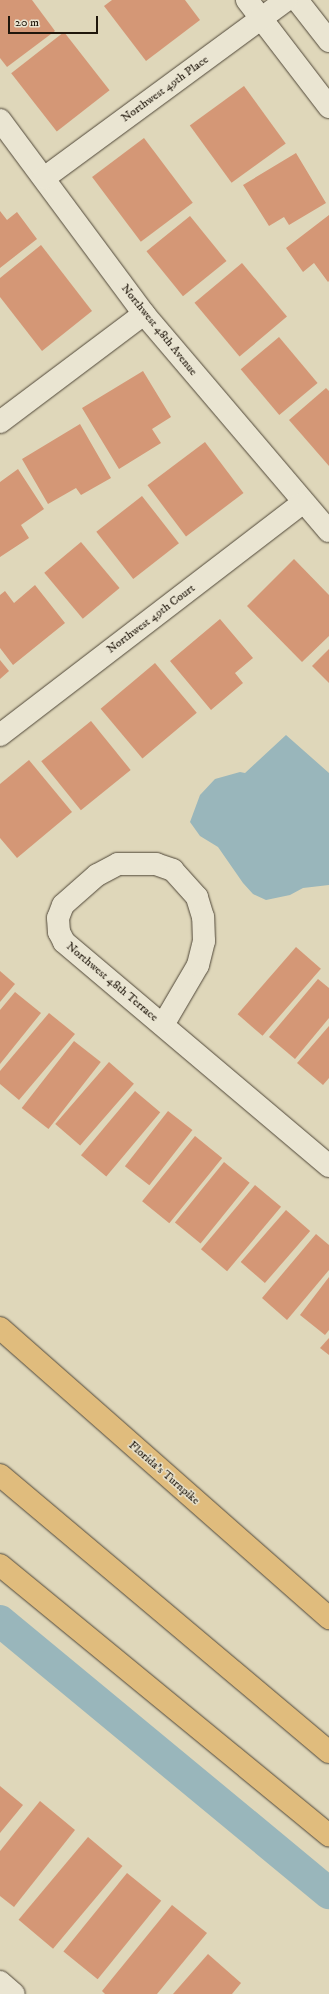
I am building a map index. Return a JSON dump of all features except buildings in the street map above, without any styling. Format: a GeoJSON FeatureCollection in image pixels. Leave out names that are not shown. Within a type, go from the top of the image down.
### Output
{"type":"FeatureCollection","features":[{"type":"Feature","properties":{"kind":"highway","name":"Florida's Turnpike"},"geometry":{"type":"LineString","coordinates":[[0,1328],[329,1618]]}},
{"type":"Feature","properties":{"kind":"highway"},"geometry":{"type":"LineString","coordinates":[[0,1475],[329,1752]]}},
{"type":"Feature","properties":{"kind":"highway"},"geometry":{"type":"LineString","coordinates":[[0,1565],[329,1835]]}},
{"type":"Feature","properties":{"kind":"street"},"geometry":{"type":"LineString","coordinates":[[247,0],[329,107]]}},
{"type":"Feature","properties":{"kind":"street","name":"Northwest 49th Place"},"geometry":{"type":"LineString","coordinates":[[44,178],[286,0]]}},
{"type":"Feature","properties":{"kind":"street"},"geometry":{"type":"LineString","coordinates":[[297,0],[329,41]]}},
{"type":"Feature","properties":{"kind":"street","name":"Northwest 48th Avenue"},"geometry":{"type":"LineString","coordinates":[[0,120],[144,314],[302,503],[329,531]]}},
{"type":"Feature","properties":{"kind":"street"},"geometry":{"type":"LineString","coordinates":[[0,422],[144,314]]}},
{"type":"Feature","properties":{"kind":"street","name":"Northwest 49th Court"},"geometry":{"type":"LineString","coordinates":[[0,735],[302,503]]}},
{"type":"Feature","properties":{"kind":"street","name":"Northwest 48th Terrace"},"geometry":{"type":"LineString","coordinates":[[163,1025],[198,965],[204,941],[203,917],[197,897],[173,870],[156,864],[118,864],[97,875],[63,905],[58,918],[59,932],[72,950],[329,1166]]}},
{"type":"Feature","properties":{"kind":"street"},"geometry":{"type":"LineString","coordinates":[[0,1982],[14,1994]]}},
{"type":"Feature","properties":{"kind":"water"},"geometry":{"type":"Polygon","coordinates":[[[286,735],[329,773],[329,885],[303,888],[290,895],[266,900],[253,894],[243,883],[218,847],[200,836],[190,822],[200,795],[215,779],[240,772],[245,773],[286,735]]]}},
{"type":"Feature","properties":{"kind":"waterway"},"geometry":{"type":"LineString","coordinates":[[0,1621],[329,1893]]}}]}
